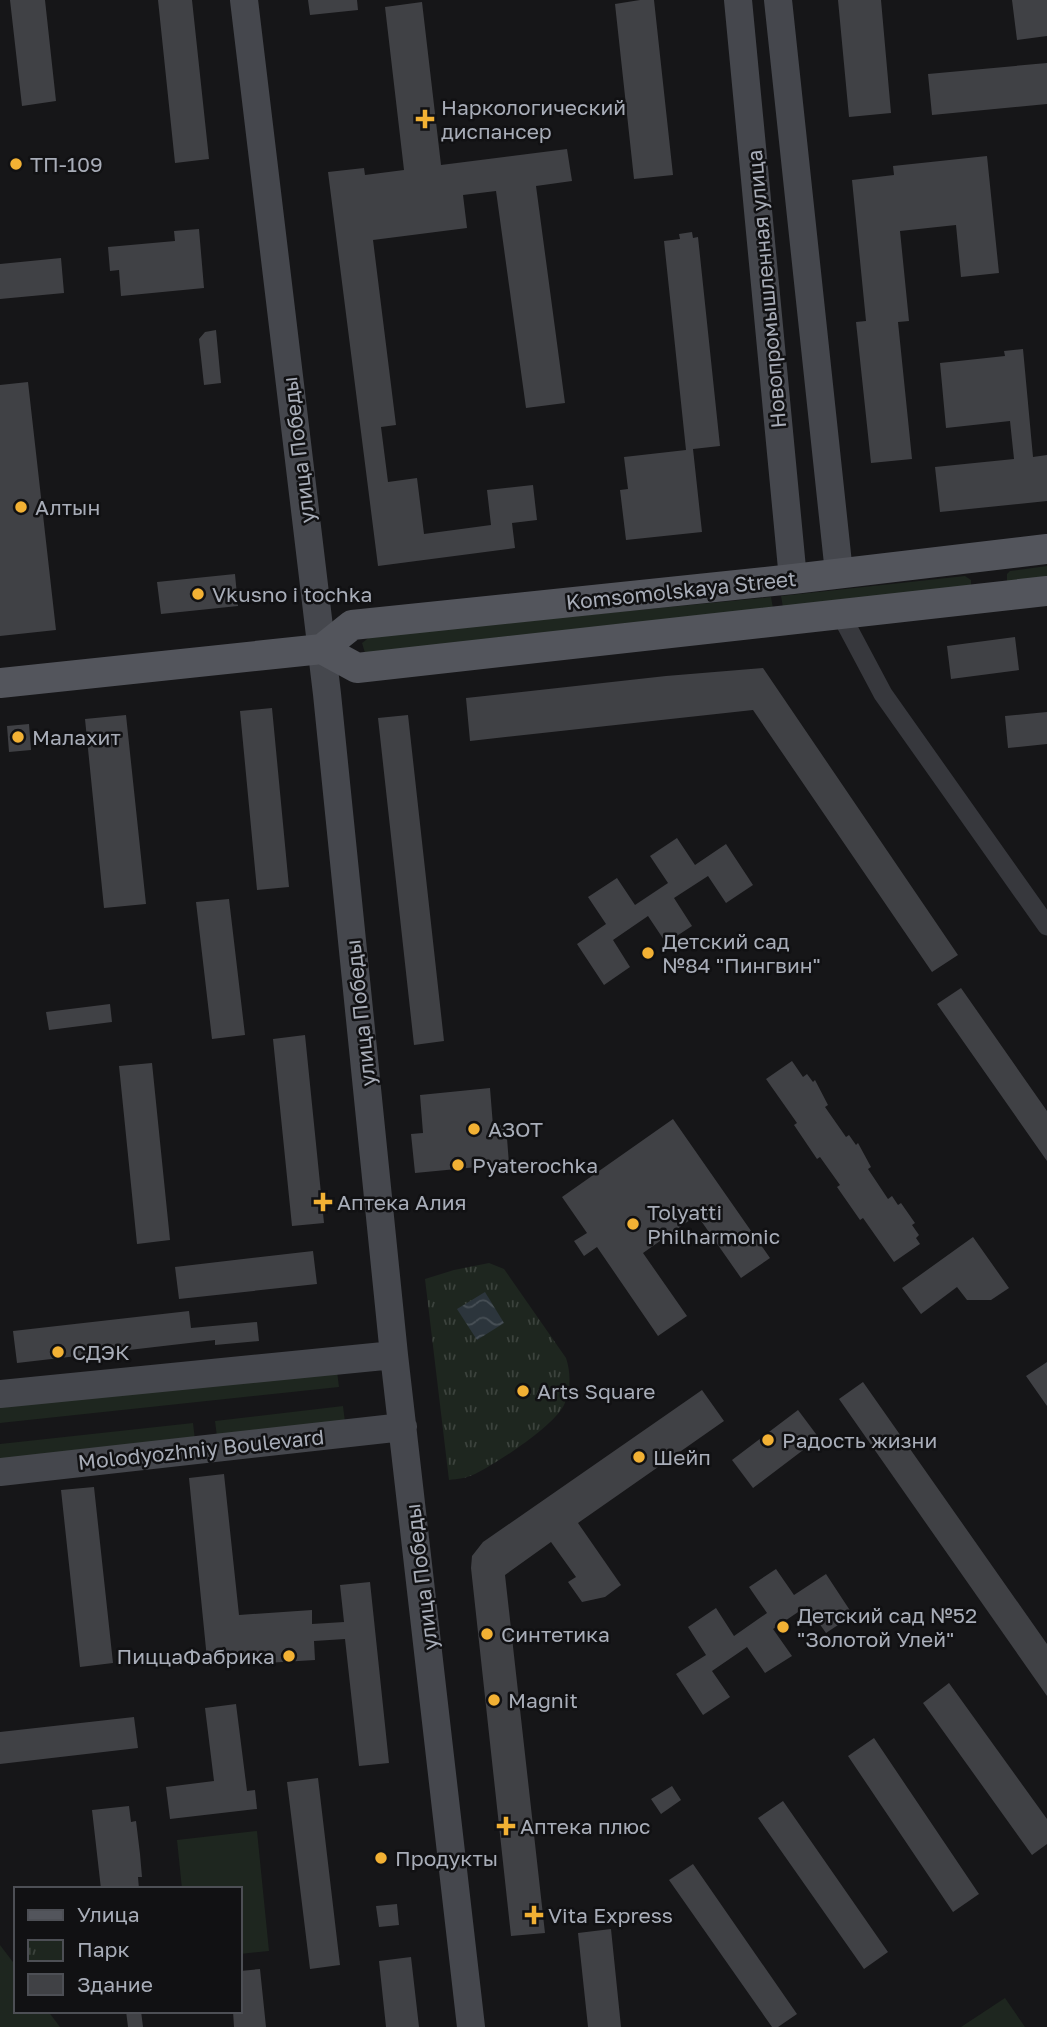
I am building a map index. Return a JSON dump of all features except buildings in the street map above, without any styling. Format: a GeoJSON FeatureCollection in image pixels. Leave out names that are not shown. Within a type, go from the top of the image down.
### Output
{"type":"FeatureCollection","features":[{"type":"Feature","properties":{"kind":"main road","name":"улица Победы"},"geometry":{"type":"LineString","coordinates":[[244,0],[322,649],[394,1355],[471,2027]]}},
{"type":"Feature","properties":{"kind":"main road","name":"Новопромышленная улица"},"geometry":{"type":"LineString","coordinates":[[738,0],[793,579]]}},
{"type":"Feature","properties":{"kind":"main road","name":"Новопромышленная улица"},"geometry":{"type":"LineString","coordinates":[[778,0],[839,573]]}},
{"type":"Feature","properties":{"kind":"main road","name":"Komsomolskaya Street"},"geometry":{"type":"LineString","coordinates":[[1047,549],[793,579],[352,625],[322,649],[357,668],[1047,591]]}},
{"type":"Feature","properties":{"kind":"main road"},"geometry":{"type":"LineString","coordinates":[[987,556],[992,597]]}},
{"type":"Feature","properties":{"kind":"main road"},"geometry":{"type":"LineString","coordinates":[[0,683],[322,649]]}},
{"type":"Feature","properties":{"kind":"main road"},"geometry":{"type":"LineString","coordinates":[[0,1394],[394,1355]]}},
{"type":"Feature","properties":{"kind":"main road","name":"Molodyozhniy Boulevard"},"geometry":{"type":"LineString","coordinates":[[0,1472],[403,1427]]}},
{"type":"Feature","properties":{"kind":"street"},"geometry":{"type":"LineString","coordinates":[[841,615],[883,694],[1047,926]]}},
{"type":"Feature","properties":{"kind":"green space"},"geometry":{"type":"Polygon","coordinates":[[[1047,566],[1047,581],[1007,581],[1010,571],[1047,566]]]}},
{"type":"Feature","properties":{"kind":"green space"},"geometry":{"type":"Polygon","coordinates":[[[965,576],[971,580],[971,586],[784,613],[781,596],[965,576]]]}},
{"type":"Feature","properties":{"kind":"green space"},"geometry":{"type":"Polygon","coordinates":[[[771,597],[774,614],[365,653],[362,643],[371,636],[771,597]]]}},
{"type":"Feature","properties":{"kind":"green space"},"geometry":{"type":"Polygon","coordinates":[[[489,1263],[504,1269],[566,1358],[569,1370],[568,1394],[558,1414],[524,1444],[475,1474],[449,1480],[425,1279],[489,1263]]]}},
{"type":"Feature","properties":{"kind":"green space"},"geometry":{"type":"Polygon","coordinates":[[[337,1371],[339,1387],[0,1423],[0,1407],[337,1371]]]}},
{"type":"Feature","properties":{"kind":"green space"},"geometry":{"type":"Polygon","coordinates":[[[343,1406],[345,1422],[217,1437],[215,1421],[343,1406]]]}},
{"type":"Feature","properties":{"kind":"green space"},"geometry":{"type":"Polygon","coordinates":[[[193,1423],[195,1440],[0,1461],[0,1444],[193,1423]]]}},
{"type":"Feature","properties":{"kind":"green space"},"geometry":{"type":"Polygon","coordinates":[[[257,1831],[269,1951],[242,1954],[242,1887],[182,1887],[177,1840],[257,1831]]]}},
{"type":"Feature","properties":{"kind":"green space"},"geometry":{"type":"Polygon","coordinates":[[[0,1945],[14,1963],[14,2013],[50,2013],[60,2027],[0,2027],[0,1945]]]}},
{"type":"Feature","properties":{"kind":"green space"},"geometry":{"type":"Polygon","coordinates":[[[1005,1998],[1025,2027],[961,2027],[1005,1998]]]}},
{"type":"Feature","properties":{"kind":"water"},"geometry":{"type":"Polygon","coordinates":[[[485,1292],[504,1323],[477,1340],[457,1309],[485,1292]]]}},
{"type":"Feature","properties":{"kind":"place","name":"Наркологический диспансер"},"geometry":{"type":"Point","coordinates":[425,119]}},
{"type":"Feature","properties":{"kind":"place","name":"ТП-109"},"geometry":{"type":"Point","coordinates":[16,164]}},
{"type":"Feature","properties":{"kind":"place","name":"Алтын"},"geometry":{"type":"Point","coordinates":[21,507]}},
{"type":"Feature","properties":{"kind":"place","name":"Vkusno i tochka"},"geometry":{"type":"Point","coordinates":[198,594]}},
{"type":"Feature","properties":{"kind":"place","name":"Малахит"},"geometry":{"type":"Point","coordinates":[18,737]}},
{"type":"Feature","properties":{"kind":"place","name":"Детский сад №84 \"Пингвин\""},"geometry":{"type":"Point","coordinates":[648,953]}},
{"type":"Feature","properties":{"kind":"place","name":"АЗОТ"},"geometry":{"type":"Point","coordinates":[474,1129]}},
{"type":"Feature","properties":{"kind":"place","name":"Pyaterochka"},"geometry":{"type":"Point","coordinates":[458,1165]}},
{"type":"Feature","properties":{"kind":"place","name":"Аптека Алия"},"geometry":{"type":"Point","coordinates":[323,1202]}},
{"type":"Feature","properties":{"kind":"place","name":"Tolyatti Philharmonic"},"geometry":{"type":"Point","coordinates":[633,1224]}},
{"type":"Feature","properties":{"kind":"place","name":"СДЭК"},"geometry":{"type":"Point","coordinates":[58,1352]}},
{"type":"Feature","properties":{"kind":"place","name":"Arts Square"},"geometry":{"type":"Point","coordinates":[523,1391]}},
{"type":"Feature","properties":{"kind":"place","name":"Радость жизни"},"geometry":{"type":"Point","coordinates":[768,1440]}},
{"type":"Feature","properties":{"kind":"place","name":"Шейп"},"geometry":{"type":"Point","coordinates":[639,1457]}},
{"type":"Feature","properties":{"kind":"place","name":"Детский сад №52 \"Золотой Улей\""},"geometry":{"type":"Point","coordinates":[783,1627]}},
{"type":"Feature","properties":{"kind":"place","name":"Синтетика"},"geometry":{"type":"Point","coordinates":[487,1634]}},
{"type":"Feature","properties":{"kind":"place","name":"ПиццаФабрика"},"geometry":{"type":"Point","coordinates":[289,1656]}},
{"type":"Feature","properties":{"kind":"place","name":"Magnit"},"geometry":{"type":"Point","coordinates":[494,1700]}},
{"type":"Feature","properties":{"kind":"place","name":"Аптека плюс"},"geometry":{"type":"Point","coordinates":[506,1826]}},
{"type":"Feature","properties":{"kind":"place","name":"Продукты"},"geometry":{"type":"Point","coordinates":[381,1858]}},
{"type":"Feature","properties":{"kind":"place","name":"Vita Express"},"geometry":{"type":"Point","coordinates":[534,1915]}}]}
